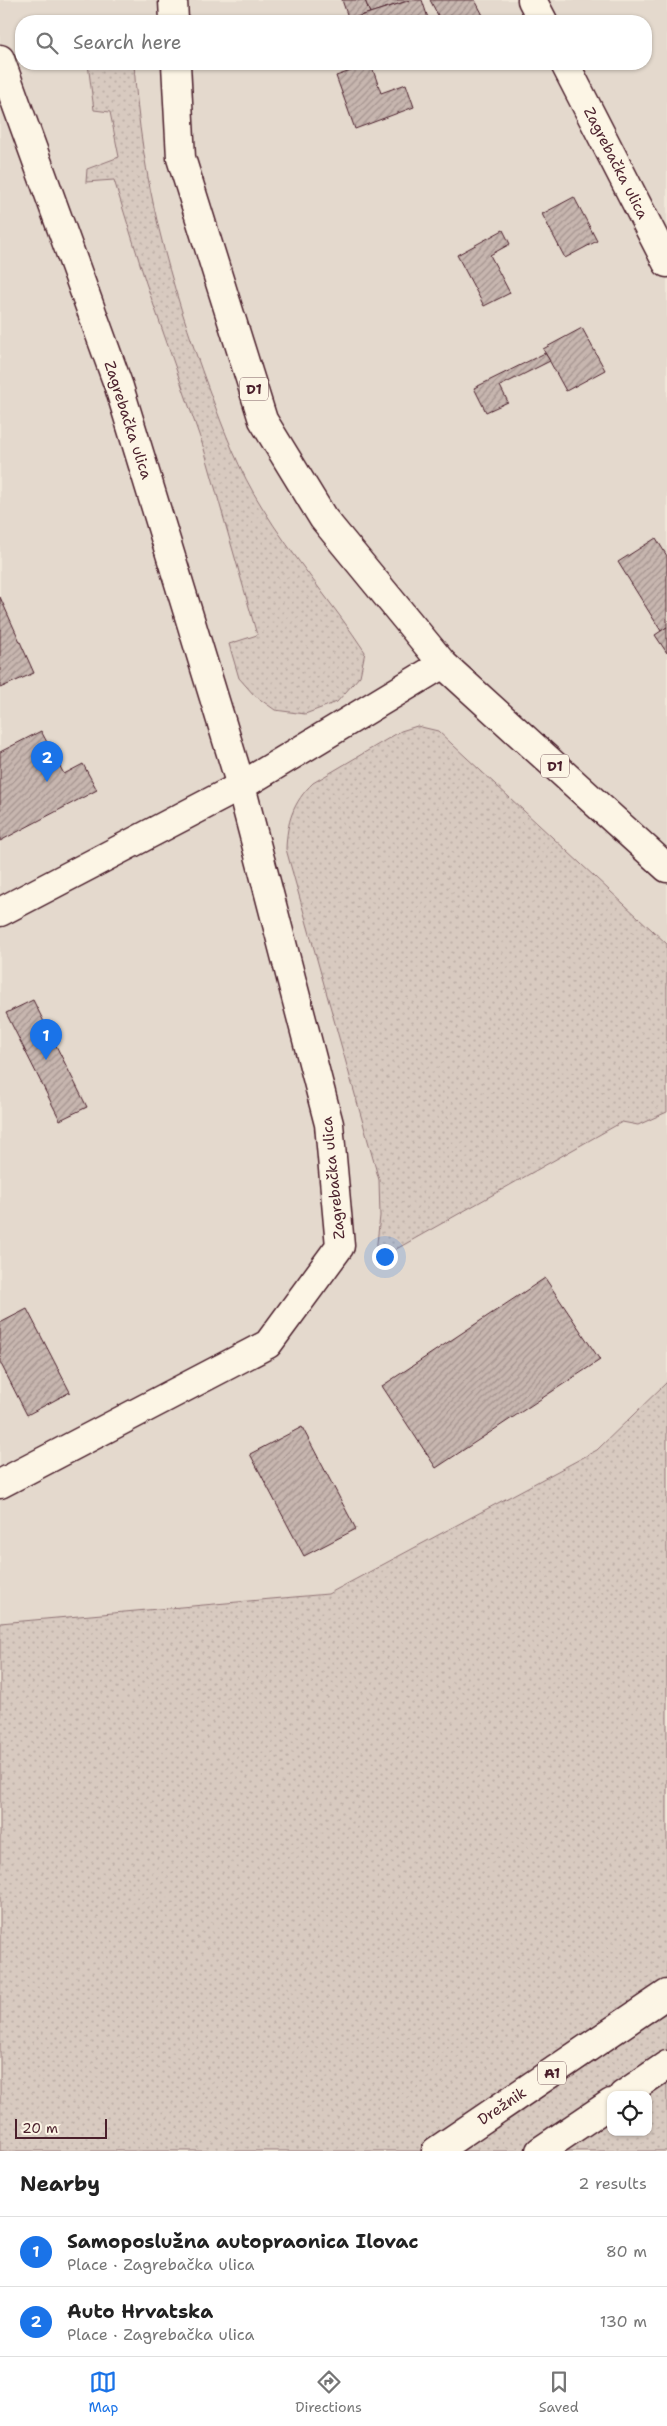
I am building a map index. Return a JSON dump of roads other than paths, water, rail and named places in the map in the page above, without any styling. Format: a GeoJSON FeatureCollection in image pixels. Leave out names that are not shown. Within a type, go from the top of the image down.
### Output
{"type":"FeatureCollection","features":[{"type":"Feature","properties":{"kind":"main road"},"geometry":{"type":"LineString","coordinates":[[173,0],[174,15]]}},
{"type":"Feature","properties":{"kind":"main road"},"geometry":{"type":"LineString","coordinates":[[532,0],[540,15]]}},
{"type":"Feature","properties":{"kind":"main road","name":"Zagrebačka ulica"},"geometry":{"type":"LineString","coordinates":[[0,59],[118,387],[241,786],[329,1124],[340,1246],[268,1344],[0,1484]]}},
{"type":"Feature","properties":{"kind":"main road","name":"D1"},"geometry":{"type":"LineString","coordinates":[[176,70],[182,158],[263,420],[323,518],[443,664],[667,868]]}},
{"type":"Feature","properties":{"kind":"main road","name":"Zagrebačka ulica"},"geometry":{"type":"LineString","coordinates":[[568,70],[667,263]]}},
{"type":"Feature","properties":{"kind":"main road"},"geometry":{"type":"LineString","coordinates":[[0,912],[241,786],[443,664]]}},
{"type":"Feature","properties":{"kind":"main road","name":"Drežnik"},"geometry":{"type":"LineString","coordinates":[[436,2151],[667,1994]]}},
{"type":"Feature","properties":{"kind":"main road"},"geometry":{"type":"LineString","coordinates":[[630,2091],[667,2066]]}},
{"type":"Feature","properties":{"kind":"main road"},"geometry":{"type":"LineString","coordinates":[[540,2151],[607,2106]]}},
{"type":"Feature","properties":{"kind":"place","name":"Auto Hrvatska"},"geometry":{"type":"Point","coordinates":[47,782]}},
{"type":"Feature","properties":{"kind":"place","name":"Samoposlužna autopraonica Ilovac"},"geometry":{"type":"Point","coordinates":[46,1060]}}]}
